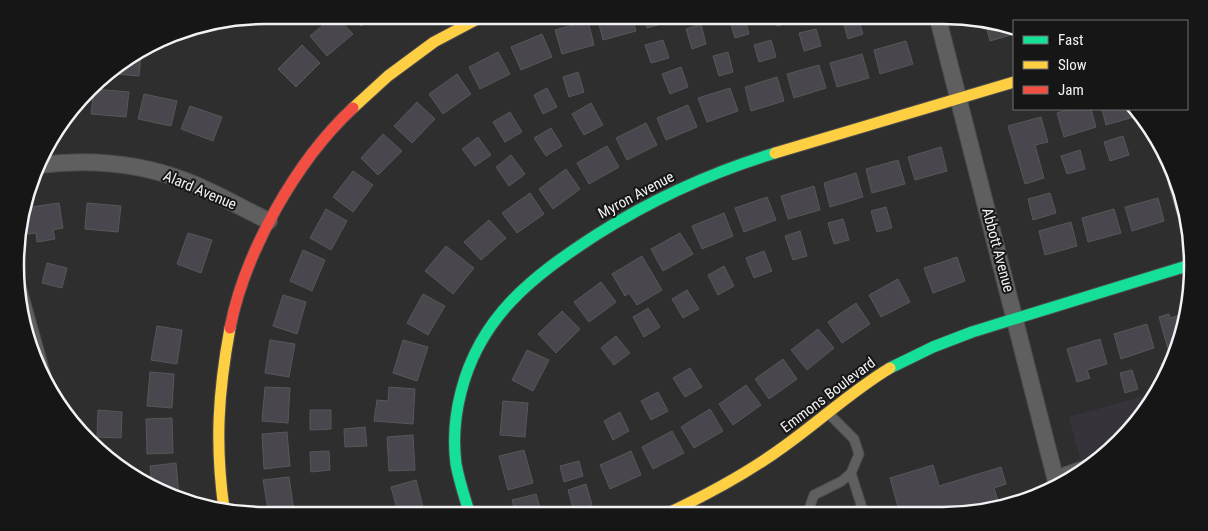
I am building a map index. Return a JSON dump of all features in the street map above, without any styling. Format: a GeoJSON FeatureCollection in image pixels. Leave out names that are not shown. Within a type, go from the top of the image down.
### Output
{"type":"FeatureCollection","features":[{"type":"Feature","properties":{"kind":"street"},"geometry":{"type":"LineString","coordinates":[[223,504],[219,473],[218,421],[222,369],[237,301],[248,268],[269,220],[308,158],[327,134],[366,94],[404,63],[438,39],[467,24]]}},
{"type":"Feature","properties":{"kind":"street","name":"Abbott Avenue"},"geometry":{"type":"LineString","coordinates":[[939,24],[1016,317],[1056,479]]}},
{"type":"Feature","properties":{"kind":"street","name":"Myron Avenue"},"geometry":{"type":"LineString","coordinates":[[468,507],[456,468],[454,446],[455,424],[461,389],[473,356],[491,325],[513,298],[534,279],[590,238],[619,220],[690,183],[761,157],[1013,82]]}},
{"type":"Feature","properties":{"kind":"street","name":"Alard Avenue"},"geometry":{"type":"LineString","coordinates":[[47,164],[94,162],[152,171],[201,187],[269,220]]}},
{"type":"Feature","properties":{"kind":"street","name":"Emmons Boulevard"},"geometry":{"type":"LineString","coordinates":[[679,507],[766,459],[865,383],[921,351],[981,327],[1184,267]]}},
{"type":"Feature","properties":{"kind":"lane"},"geometry":{"type":"LineString","coordinates":[[27,309],[37,343]]}},
{"type":"Feature","properties":{"kind":"lane"},"geometry":{"type":"LineString","coordinates":[[809,507],[814,495],[842,481],[851,473],[859,454],[854,439],[827,412]]}},
{"type":"Feature","properties":{"kind":"lane"},"geometry":{"type":"LineString","coordinates":[[851,473],[862,507]]}},
{"type":"Feature","properties":{"kind":"shaded area"},"geometry":{"type":"Polygon","coordinates":[[[1147,395],[1124,425],[1102,447],[1082,464],[1069,417],[1147,395]]]}},
{"type":"Feature","properties":{"kind":"building"},"geometry":{"type":"Polygon","coordinates":[[[324,24],[344,24],[353,34],[327,56],[310,36],[324,24]]]}},
{"type":"Feature","properties":{"kind":"building"},"geometry":{"type":"Polygon","coordinates":[[[577,24],[589,24],[594,45],[562,54],[555,30],[577,24]]]}},
{"type":"Feature","properties":{"kind":"building"},"geometry":{"type":"Polygon","coordinates":[[[599,24],[634,24],[636,31],[603,40],[599,24]]]}},
{"type":"Feature","properties":{"kind":"building"},"geometry":{"type":"Polygon","coordinates":[[[646,24],[662,24],[647,28],[646,24]]]}},
{"type":"Feature","properties":{"kind":"building"},"geometry":{"type":"Polygon","coordinates":[[[701,24],[706,44],[692,49],[686,29],[701,24]]]}},
{"type":"Feature","properties":{"kind":"building"},"geometry":{"type":"Polygon","coordinates":[[[731,24],[746,24],[749,34],[735,38],[731,24]]]}},
{"type":"Feature","properties":{"kind":"building"},"geometry":{"type":"Polygon","coordinates":[[[844,24],[860,24],[863,34],[848,39],[844,24]]]}},
{"type":"Feature","properties":{"kind":"building"},"geometry":{"type":"Polygon","coordinates":[[[986,28],[1012,34],[990,41],[986,28]]]}},
{"type":"Feature","properties":{"kind":"building"},"geometry":{"type":"Polygon","coordinates":[[[816,29],[821,46],[804,51],[799,33],[816,29]]]}},
{"type":"Feature","properties":{"kind":"building"},"geometry":{"type":"Polygon","coordinates":[[[542,34],[552,57],[521,70],[511,47],[542,34]]]}},
{"type":"Feature","properties":{"kind":"building"},"geometry":{"type":"Polygon","coordinates":[[[663,40],[669,58],[651,63],[645,45],[663,40]]]}},
{"type":"Feature","properties":{"kind":"building"},"geometry":{"type":"Polygon","coordinates":[[[771,40],[776,57],[759,62],[754,45],[771,40]]]}},
{"type":"Feature","properties":{"kind":"building"},"geometry":{"type":"Polygon","coordinates":[[[906,41],[913,64],[880,74],[874,50],[906,41]]]}},
{"type":"Feature","properties":{"kind":"building"},"geometry":{"type":"Polygon","coordinates":[[[302,45],[320,63],[296,87],[278,69],[302,45]]]}},
{"type":"Feature","properties":{"kind":"building"},"geometry":{"type":"Polygon","coordinates":[[[498,52],[510,74],[480,89],[469,67],[498,52]]]}},
{"type":"Feature","properties":{"kind":"building"},"geometry":{"type":"Polygon","coordinates":[[[728,52],[733,72],[719,76],[713,56],[728,52]]]}},
{"type":"Feature","properties":{"kind":"building"},"geometry":{"type":"Polygon","coordinates":[[[862,54],[869,78],[837,87],[830,63],[862,54]]]}},
{"type":"Feature","properties":{"kind":"building"},"geometry":{"type":"Polygon","coordinates":[[[141,59],[139,76],[118,74],[141,59]]]}},
{"type":"Feature","properties":{"kind":"building"},"geometry":{"type":"Polygon","coordinates":[[[819,65],[826,88],[794,98],[787,74],[819,65]]]}},
{"type":"Feature","properties":{"kind":"building"},"geometry":{"type":"Polygon","coordinates":[[[681,67],[688,87],[670,94],[662,74],[681,67]]]}},
{"type":"Feature","properties":{"kind":"building"},"geometry":{"type":"Polygon","coordinates":[[[578,72],[584,92],[569,97],[563,77],[578,72]]]}},
{"type":"Feature","properties":{"kind":"building"},"geometry":{"type":"Polygon","coordinates":[[[457,74],[471,94],[443,114],[429,94],[457,74]]]}},
{"type":"Feature","properties":{"kind":"building"},"geometry":{"type":"Polygon","coordinates":[[[777,77],[784,101],[751,111],[745,87],[777,77]]]}},
{"type":"Feature","properties":{"kind":"building"},"geometry":{"type":"Polygon","coordinates":[[[547,88],[557,107],[543,114],[534,95],[547,88]]]}},
{"type":"Feature","properties":{"kind":"building"},"geometry":{"type":"Polygon","coordinates":[[[730,88],[738,111],[707,122],[698,98],[730,88]]]}},
{"type":"Feature","properties":{"kind":"building"},"geometry":{"type":"Polygon","coordinates":[[[100,90],[129,92],[126,117],[91,114],[93,97],[100,90]]]}},
{"type":"Feature","properties":{"kind":"building"},"geometry":{"type":"Polygon","coordinates":[[[144,94],[177,101],[171,126],[138,119],[144,94]]]}},
{"type":"Feature","properties":{"kind":"building"},"geometry":{"type":"Polygon","coordinates":[[[417,102],[435,119],[412,143],[394,126],[417,102]]]}},
{"type":"Feature","properties":{"kind":"building"},"geometry":{"type":"Polygon","coordinates":[[[591,103],[603,125],[584,135],[572,114],[591,103]]]}},
{"type":"Feature","properties":{"kind":"building"},"geometry":{"type":"Polygon","coordinates":[[[688,105],[697,127],[666,140],[657,118],[688,105]]]}},
{"type":"Feature","properties":{"kind":"building"},"geometry":{"type":"Polygon","coordinates":[[[190,106],[222,117],[213,141],[181,129],[190,106]]]}},
{"type":"Feature","properties":{"kind":"building"},"geometry":{"type":"Polygon","coordinates":[[[1068,110],[1091,110],[1096,127],[1064,137],[1057,113],[1068,110]]]}},
{"type":"Feature","properties":{"kind":"building"},"geometry":{"type":"Polygon","coordinates":[[[1102,110],[1127,110],[1133,117],[1106,125],[1102,110]]]}},
{"type":"Feature","properties":{"kind":"building"},"geometry":{"type":"Polygon","coordinates":[[[510,112],[522,132],[505,142],[493,122],[510,112]]]}},
{"type":"Feature","properties":{"kind":"building"},"geometry":{"type":"Polygon","coordinates":[[[1041,117],[1048,142],[1035,145],[1044,178],[1025,184],[1008,126],[1041,117]]]}},
{"type":"Feature","properties":{"kind":"building"},"geometry":{"type":"Polygon","coordinates":[[[646,123],[657,145],[627,160],[616,138],[646,123]]]}},
{"type":"Feature","properties":{"kind":"building"},"geometry":{"type":"Polygon","coordinates":[[[551,128],[562,146],[546,156],[534,138],[551,128]]]}},
{"type":"Feature","properties":{"kind":"building"},"geometry":{"type":"Polygon","coordinates":[[[383,134],[402,151],[378,175],[361,158],[383,134]]]}},
{"type":"Feature","properties":{"kind":"building"},"geometry":{"type":"Polygon","coordinates":[[[1123,136],[1129,155],[1110,161],[1104,142],[1123,136]]]}},
{"type":"Feature","properties":{"kind":"building"},"geometry":{"type":"Polygon","coordinates":[[[478,137],[491,155],[475,166],[462,149],[478,137]]]}},
{"type":"Feature","properties":{"kind":"building"},"geometry":{"type":"Polygon","coordinates":[[[607,146],[619,167],[589,184],[577,163],[607,146]]]}},
{"type":"Feature","properties":{"kind":"building"},"geometry":{"type":"Polygon","coordinates":[[[941,147],[947,171],[915,180],[908,157],[941,147]]]}},
{"type":"Feature","properties":{"kind":"building"},"geometry":{"type":"Polygon","coordinates":[[[1080,150],[1085,169],[1067,174],[1061,156],[1080,150]]]}},
{"type":"Feature","properties":{"kind":"building"},"geometry":{"type":"Polygon","coordinates":[[[511,155],[525,174],[509,186],[496,167],[511,155]]]}},
{"type":"Feature","properties":{"kind":"building"},"geometry":{"type":"Polygon","coordinates":[[[898,160],[905,184],[872,193],[866,169],[898,160]]]}},
{"type":"Feature","properties":{"kind":"building"},"geometry":{"type":"Polygon","coordinates":[[[566,169],[580,189],[553,209],[539,189],[566,169]]]}},
{"type":"Feature","properties":{"kind":"building"},"geometry":{"type":"Polygon","coordinates":[[[353,171],[373,185],[353,212],[333,197],[353,171]]]}},
{"type":"Feature","properties":{"kind":"building"},"geometry":{"type":"Polygon","coordinates":[[[856,173],[863,197],[830,207],[824,183],[856,173]]]}},
{"type":"Feature","properties":{"kind":"building"},"geometry":{"type":"Polygon","coordinates":[[[1168,183],[1176,203],[1180,216],[1178,217],[1168,183]]]}},
{"type":"Feature","properties":{"kind":"building"},"geometry":{"type":"Polygon","coordinates":[[[814,186],[820,210],[788,219],[781,196],[814,186]]]}},
{"type":"Feature","properties":{"kind":"building"},"geometry":{"type":"Polygon","coordinates":[[[530,193],[544,214],[517,233],[502,213],[530,193]]]}},
{"type":"Feature","properties":{"kind":"building"},"geometry":{"type":"Polygon","coordinates":[[[1050,193],[1056,213],[1033,220],[1028,199],[1050,193]]]}},
{"type":"Feature","properties":{"kind":"building"},"geometry":{"type":"Polygon","coordinates":[[[767,197],[776,220],[744,232],[735,208],[767,197]]]}},
{"type":"Feature","properties":{"kind":"building"},"geometry":{"type":"Polygon","coordinates":[[[1158,198],[1164,221],[1132,231],[1125,207],[1158,198]]]}},
{"type":"Feature","properties":{"kind":"building"},"geometry":{"type":"Polygon","coordinates":[[[59,203],[63,228],[53,230],[55,239],[37,242],[36,233],[28,234],[27,227],[31,207],[59,203]]]}},
{"type":"Feature","properties":{"kind":"building"},"geometry":{"type":"Polygon","coordinates":[[[87,203],[121,206],[118,232],[85,229],[87,203]]]}},
{"type":"Feature","properties":{"kind":"building"},"geometry":{"type":"Polygon","coordinates":[[[886,207],[892,228],[877,232],[871,211],[886,207]]]}},
{"type":"Feature","properties":{"kind":"building"},"geometry":{"type":"Polygon","coordinates":[[[326,209],[347,221],[331,250],[310,238],[326,209]]]}},
{"type":"Feature","properties":{"kind":"building"},"geometry":{"type":"Polygon","coordinates":[[[1114,209],[1121,233],[1088,242],[1082,218],[1114,209]]]}},
{"type":"Feature","properties":{"kind":"building"},"geometry":{"type":"Polygon","coordinates":[[[724,213],[733,236],[702,249],[692,226],[724,213]]]}},
{"type":"Feature","properties":{"kind":"building"},"geometry":{"type":"Polygon","coordinates":[[[843,219],[849,240],[834,244],[828,223],[843,219]]]}},
{"type":"Feature","properties":{"kind":"building"},"geometry":{"type":"Polygon","coordinates":[[[489,220],[506,238],[481,260],[464,242],[489,220]]]}},
{"type":"Feature","properties":{"kind":"building"},"geometry":{"type":"Polygon","coordinates":[[[1071,222],[1077,246],[1045,255],[1039,231],[1071,222]]]}},
{"type":"Feature","properties":{"kind":"building"},"geometry":{"type":"Polygon","coordinates":[[[800,231],[807,256],[793,260],[785,236],[800,231]]]}},
{"type":"Feature","properties":{"kind":"building"},"geometry":{"type":"Polygon","coordinates":[[[188,233],[212,240],[201,273],[177,264],[188,233]]]}},
{"type":"Feature","properties":{"kind":"building"},"geometry":{"type":"Polygon","coordinates":[[[680,233],[693,254],[663,271],[651,249],[680,233]]]}},
{"type":"Feature","properties":{"kind":"building"},"geometry":{"type":"Polygon","coordinates":[[[446,246],[474,268],[453,294],[425,271],[446,246]]]}},
{"type":"Feature","properties":{"kind":"building"},"geometry":{"type":"Polygon","coordinates":[[[303,250],[325,260],[312,291],[290,281],[303,250]]]}},
{"type":"Feature","properties":{"kind":"building"},"geometry":{"type":"Polygon","coordinates":[[[764,251],[772,271],[754,278],[746,258],[764,251]]]}},
{"type":"Feature","properties":{"kind":"building"},"geometry":{"type":"Polygon","coordinates":[[[642,256],[662,290],[637,305],[629,293],[625,296],[612,274],[642,256]]]}},
{"type":"Feature","properties":{"kind":"building"},"geometry":{"type":"Polygon","coordinates":[[[957,257],[965,281],[933,293],[924,268],[957,257]]]}},
{"type":"Feature","properties":{"kind":"building"},"geometry":{"type":"Polygon","coordinates":[[[47,263],[67,268],[62,288],[42,283],[47,263]]]}},
{"type":"Feature","properties":{"kind":"building"},"geometry":{"type":"Polygon","coordinates":[[[724,266],[734,286],[718,295],[708,275],[724,266]]]}},
{"type":"Feature","properties":{"kind":"building"},"geometry":{"type":"Polygon","coordinates":[[[898,279],[910,302],[881,317],[869,295],[898,279]]]}},
{"type":"Feature","properties":{"kind":"building"},"geometry":{"type":"Polygon","coordinates":[[[601,282],[616,302],[589,322],[574,302],[601,282]]]}},
{"type":"Feature","properties":{"kind":"building"},"geometry":{"type":"Polygon","coordinates":[[[687,290],[699,309],[683,318],[672,299],[687,290]]]}},
{"type":"Feature","properties":{"kind":"building"},"geometry":{"type":"Polygon","coordinates":[[[423,294],[445,306],[428,335],[407,323],[423,294]]]}},
{"type":"Feature","properties":{"kind":"building"},"geometry":{"type":"Polygon","coordinates":[[[283,295],[306,302],[297,334],[273,326],[283,295]]]}},
{"type":"Feature","properties":{"kind":"building"},"geometry":{"type":"Polygon","coordinates":[[[856,303],[870,324],[842,343],[828,322],[856,303]]]}},
{"type":"Feature","properties":{"kind":"building"},"geometry":{"type":"Polygon","coordinates":[[[648,308],[660,327],[644,337],[633,317],[648,308]]]}},
{"type":"Feature","properties":{"kind":"building"},"geometry":{"type":"Polygon","coordinates":[[[562,311],[580,329],[556,353],[538,334],[562,311]]]}},
{"type":"Feature","properties":{"kind":"building"},"geometry":{"type":"Polygon","coordinates":[[[1169,314],[1170,318],[1179,315],[1168,351],[1159,317],[1169,314]]]}},
{"type":"Feature","properties":{"kind":"building"},"geometry":{"type":"Polygon","coordinates":[[[1147,324],[1154,348],[1121,359],[1114,334],[1147,324]]]}},
{"type":"Feature","properties":{"kind":"building"},"geometry":{"type":"Polygon","coordinates":[[[157,326],[182,330],[177,364],[151,360],[157,326]]]}},
{"type":"Feature","properties":{"kind":"building"},"geometry":{"type":"Polygon","coordinates":[[[818,329],[834,348],[807,370],[791,350],[818,329]]]}},
{"type":"Feature","properties":{"kind":"building"},"geometry":{"type":"Polygon","coordinates":[[[616,336],[630,353],[614,365],[601,348],[616,336]]]}},
{"type":"Feature","properties":{"kind":"building"},"geometry":{"type":"Polygon","coordinates":[[[1100,339],[1107,364],[1087,370],[1090,378],[1077,382],[1067,349],[1100,339]]]}},
{"type":"Feature","properties":{"kind":"building"},"geometry":{"type":"Polygon","coordinates":[[[270,340],[295,344],[289,377],[265,373],[270,340]]]}},
{"type":"Feature","properties":{"kind":"building"},"geometry":{"type":"Polygon","coordinates":[[[403,340],[428,347],[417,381],[393,373],[403,340]]]}},
{"type":"Feature","properties":{"kind":"building"},"geometry":{"type":"Polygon","coordinates":[[[527,350],[549,360],[533,391],[512,380],[527,350]]]}},
{"type":"Feature","properties":{"kind":"building"},"geometry":{"type":"Polygon","coordinates":[[[783,359],[797,379],[769,399],[755,379],[783,359]]]}},
{"type":"Feature","properties":{"kind":"building"},"geometry":{"type":"Polygon","coordinates":[[[690,368],[702,387],[685,397],[673,378],[690,368]]]}},
{"type":"Feature","properties":{"kind":"building"},"geometry":{"type":"Polygon","coordinates":[[[1132,370],[1138,389],[1125,393],[1120,373],[1132,370]]]}},
{"type":"Feature","properties":{"kind":"building"},"geometry":{"type":"Polygon","coordinates":[[[150,372],[174,374],[172,408],[147,406],[150,372]]]}},
{"type":"Feature","properties":{"kind":"building"},"geometry":{"type":"Polygon","coordinates":[[[746,385],[761,405],[733,425],[719,404],[746,385]]]}},
{"type":"Feature","properties":{"kind":"building"},"geometry":{"type":"Polygon","coordinates":[[[265,387],[290,388],[288,423],[262,421],[265,387]]]}},
{"type":"Feature","properties":{"kind":"building"},"geometry":{"type":"Polygon","coordinates":[[[389,387],[415,389],[413,424],[374,421],[377,400],[388,401],[389,387]]]}},
{"type":"Feature","properties":{"kind":"building"},"geometry":{"type":"Polygon","coordinates":[[[658,392],[668,411],[651,420],[641,401],[658,392]]]}},
{"type":"Feature","properties":{"kind":"building"},"geometry":{"type":"Polygon","coordinates":[[[503,401],[528,403],[525,437],[500,435],[503,401]]]}},
{"type":"Feature","properties":{"kind":"building"},"geometry":{"type":"Polygon","coordinates":[[[710,409],[723,431],[694,448],[681,427],[710,409]]]}},
{"type":"Feature","properties":{"kind":"building"},"geometry":{"type":"Polygon","coordinates":[[[98,410],[122,412],[121,438],[97,437],[98,410]]]}},
{"type":"Feature","properties":{"kind":"building"},"geometry":{"type":"Polygon","coordinates":[[[310,410],[331,410],[331,429],[310,430],[310,410]]]}},
{"type":"Feature","properties":{"kind":"building"},"geometry":{"type":"Polygon","coordinates":[[[620,412],[629,431],[613,440],[604,421],[620,412]]]}},
{"type":"Feature","properties":{"kind":"building"},"geometry":{"type":"Polygon","coordinates":[[[172,418],[173,453],[147,454],[146,419],[172,418]]]}},
{"type":"Feature","properties":{"kind":"building"},"geometry":{"type":"Polygon","coordinates":[[[365,427],[367,446],[345,447],[344,429],[365,427]]]}},
{"type":"Feature","properties":{"kind":"building"},"geometry":{"type":"Polygon","coordinates":[[[672,431],[684,453],[653,469],[642,447],[672,431]]]}},
{"type":"Feature","properties":{"kind":"building"},"geometry":{"type":"Polygon","coordinates":[[[287,432],[290,466],[264,469],[262,434],[287,432]]]}},
{"type":"Feature","properties":{"kind":"building"},"geometry":{"type":"Polygon","coordinates":[[[413,435],[415,470],[389,471],[387,437],[413,435]]]}},
{"type":"Feature","properties":{"kind":"building"},"geometry":{"type":"Polygon","coordinates":[[[524,450],[533,483],[508,490],[499,456],[524,450]]]}},
{"type":"Feature","properties":{"kind":"building"},"geometry":{"type":"Polygon","coordinates":[[[329,451],[330,470],[311,472],[310,452],[329,451]]]}},
{"type":"Feature","properties":{"kind":"building"},"geometry":{"type":"Polygon","coordinates":[[[631,451],[641,475],[610,489],[600,465],[631,451]]]}},
{"type":"Feature","properties":{"kind":"building"},"geometry":{"type":"Polygon","coordinates":[[[579,461],[583,476],[564,482],[560,466],[579,461]]]}},
{"type":"Feature","properties":{"kind":"building"},"geometry":{"type":"Polygon","coordinates":[[[176,463],[178,491],[151,478],[150,466],[176,463]]]}},
{"type":"Feature","properties":{"kind":"building"},"geometry":{"type":"Polygon","coordinates":[[[933,465],[939,486],[1001,467],[1006,484],[994,488],[998,501],[990,503],[958,507],[898,507],[890,478],[933,465]]]}},
{"type":"Feature","properties":{"kind":"building"},"geometry":{"type":"Polygon","coordinates":[[[289,477],[293,507],[268,507],[263,480],[289,477]]]}},
{"type":"Feature","properties":{"kind":"building"},"geometry":{"type":"Polygon","coordinates":[[[416,480],[423,507],[397,507],[391,487],[416,480]]]}},
{"type":"Feature","properties":{"kind":"building"},"geometry":{"type":"Polygon","coordinates":[[[586,484],[592,505],[573,507],[568,490],[586,484]]]}},
{"type":"Feature","properties":{"kind":"building"},"geometry":{"type":"Polygon","coordinates":[[[536,494],[540,507],[514,507],[512,500],[536,494]]]}},
{"type":"Feature","properties":{"kind":"traffic: fast"},"geometry":{"type":"LineString","coordinates":[[468,507],[456,464],[457,410],[470,365],[481,341],[512,300],[551,266],[573,250],[638,210],[705,178],[775,153]]}},
{"type":"Feature","properties":{"kind":"traffic: fast"},"geometry":{"type":"LineString","coordinates":[[890,368],[933,347],[972,332],[1184,267]]}},
{"type":"Feature","properties":{"kind":"traffic: slow"},"geometry":{"type":"LineString","coordinates":[[353,108],[388,76],[434,42],[468,24]]}},
{"type":"Feature","properties":{"kind":"traffic: slow"},"geometry":{"type":"LineString","coordinates":[[775,153],[1013,82]]}},
{"type":"Feature","properties":{"kind":"traffic: slow"},"geometry":{"type":"LineString","coordinates":[[223,504],[219,462],[219,418],[220,397],[230,328]]}},
{"type":"Feature","properties":{"kind":"traffic: slow"},"geometry":{"type":"LineString","coordinates":[[680,507],[757,465],[890,368]]}},
{"type":"Feature","properties":{"kind":"traffic: jam"},"geometry":{"type":"LineString","coordinates":[[230,328],[237,299],[248,269],[260,239],[276,209],[312,154],[353,108]]}}]}
